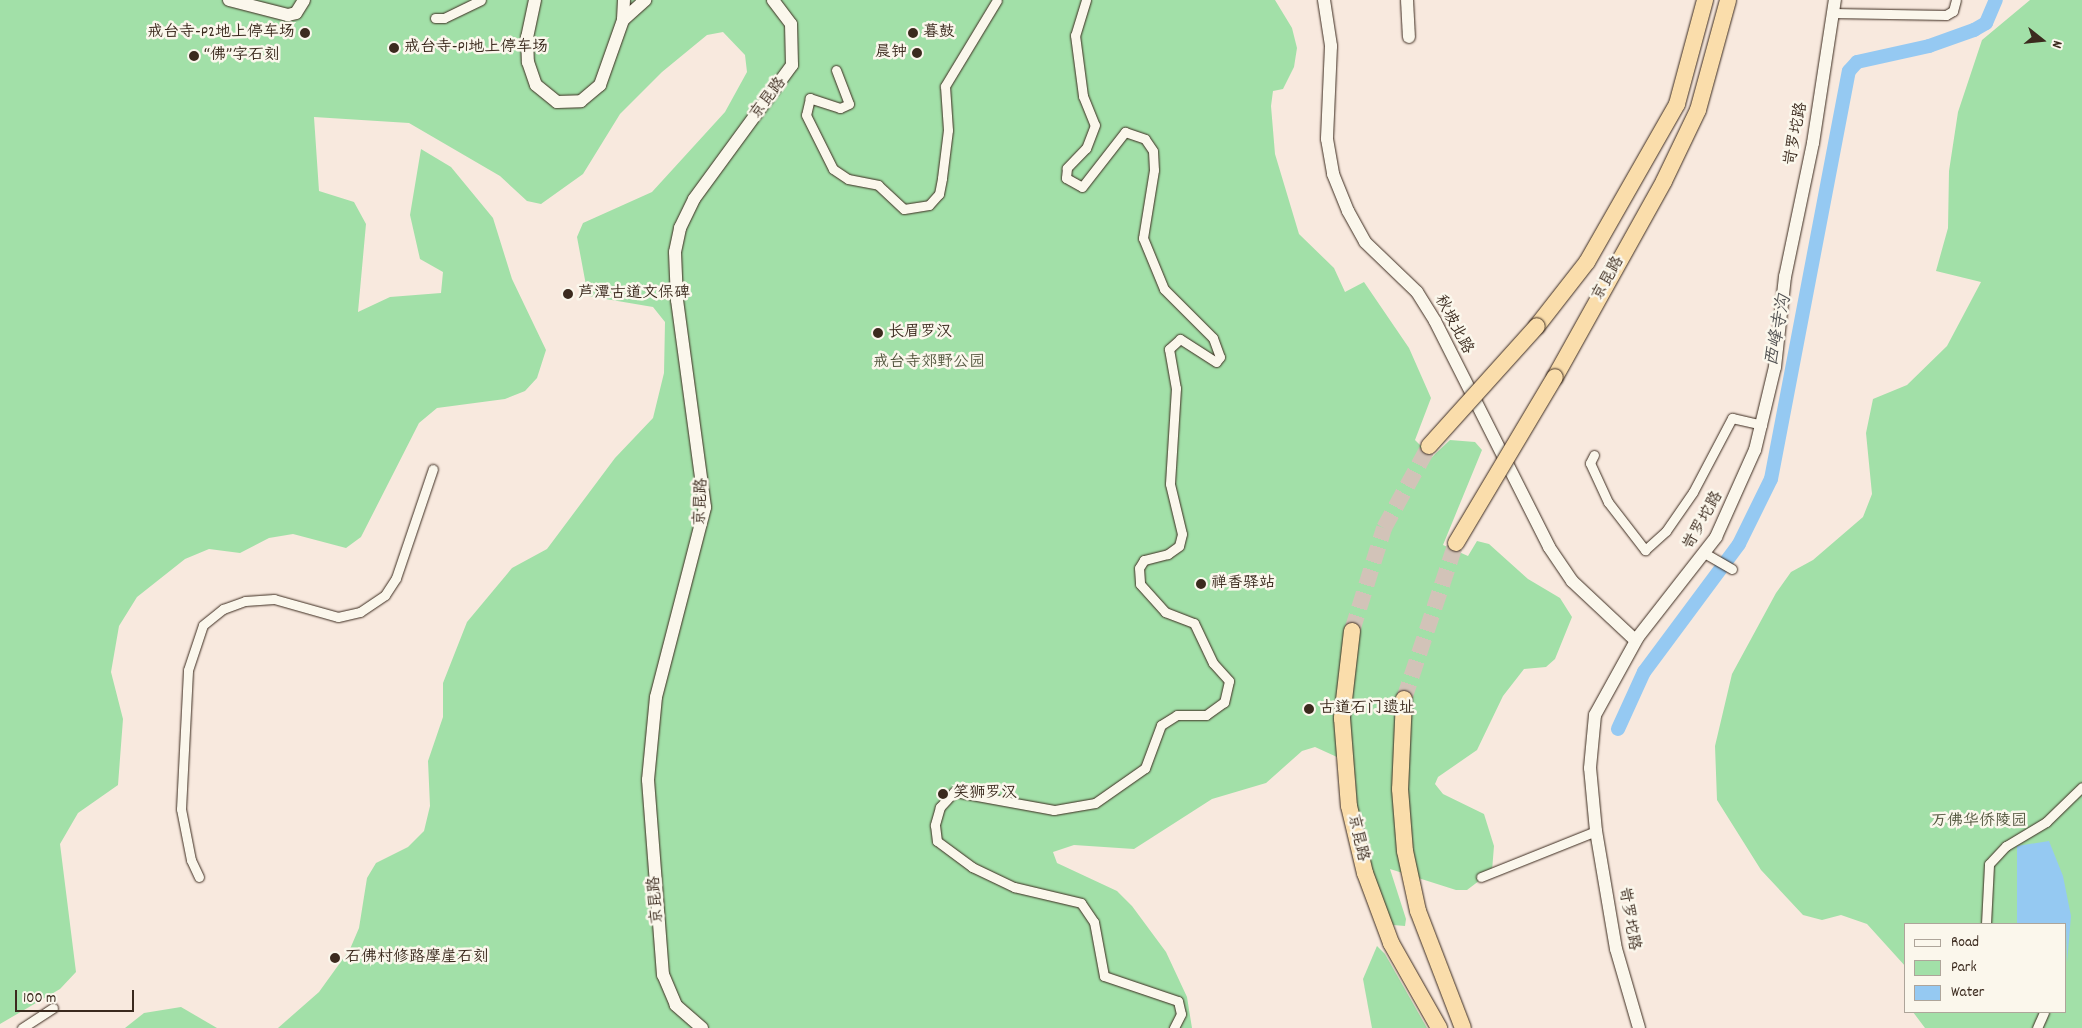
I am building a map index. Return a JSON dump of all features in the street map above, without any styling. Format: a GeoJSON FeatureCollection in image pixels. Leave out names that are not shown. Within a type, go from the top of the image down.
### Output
{"type":"FeatureCollection","features":[{"type":"Feature","properties":{"kind":"highway","name":"京昆路"},"geometry":{"type":"LineString","coordinates":[[1429,446],[1537,326],[1587,262],[1677,104],[1705,0]]}},
{"type":"Feature","properties":{"kind":"highway","name":"京昆路"},"geometry":{"type":"LineString","coordinates":[[1456,543],[1555,377],[1664,181],[1698,110],[1728,0]]}},
{"type":"Feature","properties":{"kind":"highway","name":"京昆路"},"geometry":{"type":"LineString","coordinates":[[1352,631],[1342,718],[1349,806],[1365,873],[1392,943],[1439,1028]]}},
{"type":"Feature","properties":{"kind":"highway"},"geometry":{"type":"LineString","coordinates":[[1404,699],[1402,722],[1402,818],[1418,911],[1463,1028]]}},
{"type":"Feature","properties":{"kind":"street"},"geometry":{"type":"LineString","coordinates":[[229,0],[288,15],[296,13],[304,0]]}},
{"type":"Feature","properties":{"kind":"street"},"geometry":{"type":"LineString","coordinates":[[435,18],[444,18],[481,0]]}},
{"type":"Feature","properties":{"kind":"street"},"geometry":{"type":"LineString","coordinates":[[532,0],[528,62],[536,85],[558,102],[581,101],[600,85],[623,20],[624,0]]}},
{"type":"Feature","properties":{"kind":"street"},"geometry":{"type":"LineString","coordinates":[[623,20],[645,0]]}},
{"type":"Feature","properties":{"kind":"street","name":"京昆路"},"geometry":{"type":"LineString","coordinates":[[702,1028],[676,1005],[663,975],[648,780],[656,697],[705,507],[677,300],[675,252],[680,228],[694,199],[792,65],[791,24],[773,0]]}},
{"type":"Feature","properties":{"kind":"street"},"geometry":{"type":"LineString","coordinates":[[836,70],[849,104],[840,108],[810,98],[806,115],[833,169],[848,179],[878,186],[904,209],[929,205],[939,194],[942,178],[948,130],[945,86],[976,28],[997,0]]}},
{"type":"Feature","properties":{"kind":"street"},"geometry":{"type":"LineString","coordinates":[[1086,0],[1075,34],[1083,96],[1095,125],[1086,148],[1067,168],[1066,178],[1082,187],[1126,132],[1145,139],[1153,150],[1154,170],[1143,238],[1164,289],[1213,338],[1220,357],[1216,362],[1180,339],[1169,349],[1176,388],[1170,484],[1182,534],[1179,546],[1168,554],[1144,560],[1139,568],[1140,584],[1165,612],[1194,623],[1213,663],[1229,681],[1224,702],[1206,715],[1177,715],[1161,725],[1145,768],[1095,803],[1054,810],[954,792],[940,807],[935,825],[937,841],[972,867],[1014,887],[1081,903],[1094,922],[1104,976],[1178,1001],[1181,1014],[1174,1028]]}},
{"type":"Feature","properties":{"kind":"street","name":"秋坡北路"},"geometry":{"type":"LineString","coordinates":[[1324,0],[1331,46],[1327,139],[1333,174],[1348,211],[1365,242],[1417,292],[1435,321],[1549,547],[1572,581],[1635,640]]}},
{"type":"Feature","properties":{"kind":"street"},"geometry":{"type":"LineString","coordinates":[[1407,0],[1409,37]]}},
{"type":"Feature","properties":{"kind":"street"},"geometry":{"type":"LineString","coordinates":[[1834,6],[1940,16],[1953,11],[1956,0]]}},
{"type":"Feature","properties":{"kind":"street","name":"岢罗坨路"},"geometry":{"type":"LineString","coordinates":[[1638,1028],[1616,949],[1596,831],[1590,768],[1595,715],[1635,640],[1706,554],[1746,476],[1762,425],[1834,6]]}},
{"type":"Feature","properties":{"kind":"street"},"geometry":{"type":"LineString","coordinates":[[1594,455],[1590,463],[1608,502],[1645,550],[1666,531],[1693,492],[1732,418],[1762,425]]}},
{"type":"Feature","properties":{"kind":"street"},"geometry":{"type":"LineString","coordinates":[[199,877],[191,860],[181,809],[188,670],[203,625],[223,609],[245,601],[274,599],[338,617],[360,612],[385,595],[396,578],[433,469]]}},
{"type":"Feature","properties":{"kind":"street"},"geometry":{"type":"LineString","coordinates":[[1706,554],[1731,568]]}},
{"type":"Feature","properties":{"kind":"street"},"geometry":{"type":"LineString","coordinates":[[1986,923],[1989,864],[2006,846],[2046,822],[2082,787]]}},
{"type":"Feature","properties":{"kind":"street"},"geometry":{"type":"LineString","coordinates":[[1481,877],[1596,831]]}},
{"type":"Feature","properties":{"kind":"street"},"geometry":{"type":"LineString","coordinates":[[22,1028],[53,1008]]}},
{"type":"Feature","properties":{"kind":"street"},"geometry":{"type":"LineString","coordinates":[[2037,1028],[2044,1013]]}},
{"type":"Feature","properties":{"kind":"green space","name":"戒台寺郊野公园"},"geometry":{"type":"Polygon","coordinates":[[[0,0],[1275,0],[1292,28],[1297,48],[1294,67],[1283,89],[1273,91],[1271,106],[1275,154],[1299,234],[1334,268],[1345,292],[1364,282],[1409,348],[1431,398],[1415,440],[1432,457],[1450,440],[1475,442],[1482,450],[1443,545],[1468,556],[1477,541],[1489,544],[1528,579],[1560,598],[1572,617],[1555,659],[1546,667],[1524,669],[1503,696],[1477,750],[1438,777],[1435,784],[1443,794],[1484,814],[1494,846],[1492,871],[1467,890],[1456,890],[1390,869],[1406,919],[1405,926],[1393,925],[1376,887],[1358,827],[1355,776],[1337,757],[1315,747],[1302,751],[1266,783],[1212,799],[1134,849],[1074,845],[1053,852],[1057,863],[1117,891],[1132,906],[1166,952],[1187,997],[1192,1028],[278,1028],[319,992],[350,949],[359,928],[367,878],[376,863],[408,847],[424,831],[430,806],[428,761],[443,717],[443,683],[467,622],[512,568],[547,549],[615,458],[653,418],[664,373],[665,322],[653,307],[588,296],[577,237],[583,223],[652,192],[725,112],[747,72],[745,55],[723,32],[707,35],[662,72],[620,114],[583,174],[541,204],[527,201],[500,176],[409,123],[314,117],[319,191],[354,202],[366,224],[358,312],[390,297],[441,293],[443,272],[420,259],[410,215],[421,149],[451,167],[493,218],[512,279],[546,350],[537,378],[525,391],[505,399],[437,408],[419,423],[361,537],[346,548],[293,534],[269,538],[240,553],[209,549],[185,559],[137,597],[119,626],[111,672],[123,719],[118,785],[78,813],[60,844],[76,972],[60,989],[0,1024],[0,0]]]}},
{"type":"Feature","properties":{"kind":"green space","name":"万佛华侨陵园"},"geometry":{"type":"Polygon","coordinates":[[[2030,0],[2082,0],[2082,1028],[1925,1028],[1914,1013],[2067,1013],[2067,923],[1904,923],[1904,965],[1867,924],[1841,915],[1822,920],[1803,915],[1761,870],[1717,800],[1715,746],[1732,674],[1776,593],[1791,572],[1813,560],[1863,517],[1872,494],[1866,433],[1873,399],[1907,385],[1947,346],[1981,282],[1936,271],[1948,228],[1949,171],[1958,112],[1982,40],[2030,0]]]}},
{"type":"Feature","properties":{"kind":"green space"},"geometry":{"type":"Polygon","coordinates":[[[1377,946],[1385,954],[1427,1028],[1372,1028],[1363,979],[1377,946]]]}},
{"type":"Feature","properties":{"kind":"green space"},"geometry":{"type":"Polygon","coordinates":[[[181,1007],[217,1028],[125,1028],[144,1013],[181,1007]]]}},
{"type":"Feature","properties":{"kind":"water"},"geometry":{"type":"Polygon","coordinates":[[[2049,841],[2063,876],[2071,916],[2067,963],[2067,923],[2017,923],[2017,846],[2049,841]]]}},
{"type":"Feature","properties":{"kind":"waterway","name":"西峰寺沟"},"geometry":{"type":"LineString","coordinates":[[1618,729],[1644,672],[1739,544],[1771,479],[1849,71],[1857,62],[1929,46],[1974,30],[1986,23],[1996,0]]}},
{"type":"Feature","properties":{"kind":"tunnel"},"geometry":{"type":"LineString","coordinates":[[1352,631],[1384,528],[1429,446]]}},
{"type":"Feature","properties":{"kind":"tunnel"},"geometry":{"type":"LineString","coordinates":[[1404,699],[1456,543]]}},
{"type":"Feature","properties":{"kind":"place","name":"戒台寺-P2地上停车场"},"geometry":{"type":"Point","coordinates":[305,33]}},
{"type":"Feature","properties":{"kind":"place","name":"暮鼓"},"geometry":{"type":"Point","coordinates":[913,33]}},
{"type":"Feature","properties":{"kind":"place","name":"戒台寺-P1地上停车场"},"geometry":{"type":"Point","coordinates":[394,48]}},
{"type":"Feature","properties":{"kind":"place","name":"晨钟"},"geometry":{"type":"Point","coordinates":[917,53]}},
{"type":"Feature","properties":{"kind":"place","name":"“佛”字石刻"},"geometry":{"type":"Point","coordinates":[194,56]}},
{"type":"Feature","properties":{"kind":"place","name":"芦潭古道文保碑"},"geometry":{"type":"Point","coordinates":[568,294]}},
{"type":"Feature","properties":{"kind":"place","name":"长眉罗汉"},"geometry":{"type":"Point","coordinates":[878,333]}},
{"type":"Feature","properties":{"kind":"place","name":"禅香驿站"},"geometry":{"type":"Point","coordinates":[1201,584]}},
{"type":"Feature","properties":{"kind":"place","name":"古道石门遗址"},"geometry":{"type":"Point","coordinates":[1309,709]}},
{"type":"Feature","properties":{"kind":"place","name":"笑狮罗汉"},"geometry":{"type":"Point","coordinates":[943,794]}},
{"type":"Feature","properties":{"kind":"place","name":"石佛村修路摩崖石刻"},"geometry":{"type":"Point","coordinates":[335,958]}}]}
